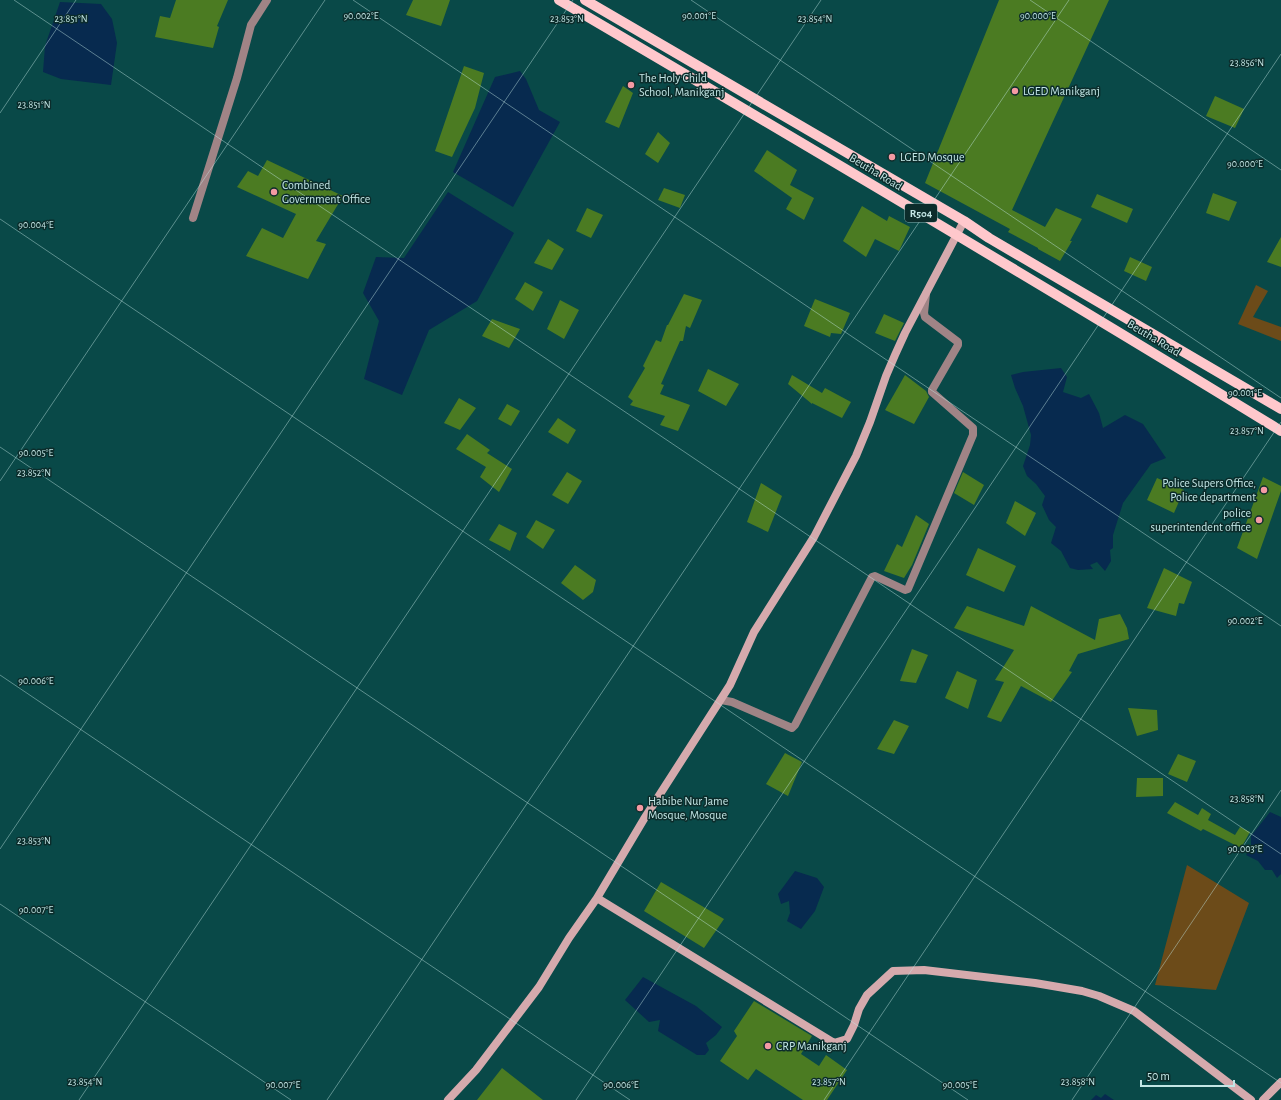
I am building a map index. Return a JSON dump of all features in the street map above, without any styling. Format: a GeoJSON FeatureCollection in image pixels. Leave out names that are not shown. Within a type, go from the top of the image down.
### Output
{"type":"FeatureCollection","features":[{"type":"Feature","properties":{"kind":"main road","name":"Beutha Road"},"geometry":{"type":"LineString","coordinates":[[559,0],[1160,356],[1281,432]]}},
{"type":"Feature","properties":{"kind":"main road","name":"Beutha Road"},"geometry":{"type":"LineString","coordinates":[[585,0],[964,221],[990,238],[1281,409]]}},
{"type":"Feature","properties":{"kind":"street"},"geometry":{"type":"LineString","coordinates":[[194,218],[237,78],[251,25],[267,0]]}},
{"type":"Feature","properties":{"kind":"street"},"geometry":{"type":"LineString","coordinates":[[448,1100],[476,1070],[539,987],[569,938],[597,898],[648,812],[730,686],[754,632],[814,537],[856,456],[894,355],[964,221]]}},
{"type":"Feature","properties":{"kind":"street"},"geometry":{"type":"LineString","coordinates":[[721,700],[732,702],[792,728],[796,725],[872,577],[875,576],[906,590],[908,589],[974,430],[932,392],[958,345],[958,342],[925,317],[926,293]]}},
{"type":"Feature","properties":{"kind":"street"},"geometry":{"type":"LineString","coordinates":[[597,898],[834,1043],[847,1039],[854,1025],[859,1009],[867,996],[893,971],[924,970],[1035,983],[1082,991],[1099,996],[1134,1011],[1252,1100]]}},
{"type":"Feature","properties":{"kind":"street"},"geometry":{"type":"LineString","coordinates":[[1263,1100],[1281,1082]]}},
{"type":"Feature","properties":{"kind":"shaded area"},"geometry":{"type":"Polygon","coordinates":[[[1256,285],[1268,291],[1253,317],[1281,327],[1281,341],[1238,324],[1256,285]]]}},
{"type":"Feature","properties":{"kind":"shaded area"},"geometry":{"type":"Polygon","coordinates":[[[1187,865],[1249,903],[1216,990],[1155,985],[1187,865]]]}},
{"type":"Feature","properties":{"kind":"water"},"geometry":{"type":"Polygon","coordinates":[[[60,2],[101,4],[112,19],[117,43],[111,85],[61,79],[43,72],[45,46],[60,2]]]}},
{"type":"Feature","properties":{"kind":"water"},"geometry":{"type":"Polygon","coordinates":[[[520,71],[526,79],[539,110],[560,122],[513,207],[453,172],[495,77],[520,71]]]}},
{"type":"Feature","properties":{"kind":"water"},"geometry":{"type":"Polygon","coordinates":[[[448,192],[514,233],[477,301],[429,330],[402,395],[364,379],[379,321],[363,293],[376,257],[404,258],[448,192]]]}},
{"type":"Feature","properties":{"kind":"water"},"geometry":{"type":"Polygon","coordinates":[[[1061,368],[1067,377],[1063,392],[1081,398],[1089,394],[1099,413],[1103,428],[1125,415],[1143,424],[1166,458],[1151,464],[1123,503],[1113,535],[1113,548],[1110,550],[1111,561],[1105,571],[1097,562],[1090,565],[1093,569],[1078,570],[1070,568],[1061,551],[1051,543],[1056,527],[1049,520],[1042,505],[1045,496],[1036,484],[1027,476],[1023,466],[1030,445],[1031,435],[1023,406],[1011,375],[1023,372],[1061,368]]]}},
{"type":"Feature","properties":{"kind":"water"},"geometry":{"type":"Polygon","coordinates":[[[1270,812],[1281,817],[1281,874],[1277,878],[1272,870],[1265,870],[1258,861],[1246,855],[1251,847],[1251,836],[1270,812]]]}},
{"type":"Feature","properties":{"kind":"water"},"geometry":{"type":"Polygon","coordinates":[[[795,871],[817,878],[824,887],[815,911],[801,929],[787,921],[790,913],[789,901],[781,904],[778,894],[795,871]]]}},
{"type":"Feature","properties":{"kind":"water"},"geometry":{"type":"Polygon","coordinates":[[[643,977],[696,1006],[722,1027],[716,1035],[706,1043],[709,1050],[705,1055],[697,1055],[658,1031],[660,1020],[649,1022],[625,1000],[643,977]]]}},
{"type":"Feature","properties":{"kind":"water"},"geometry":{"type":"Polygon","coordinates":[[[1105,1094],[1114,1100],[1091,1100],[1096,1095],[1101,1098],[1105,1094]]]}},
{"type":"Feature","properties":{"kind":"building"},"geometry":{"type":"Polygon","coordinates":[[[176,0],[228,0],[217,26],[219,27],[213,48],[155,37],[160,16],[170,18],[176,0]]]}},
{"type":"Feature","properties":{"kind":"building"},"geometry":{"type":"Polygon","coordinates":[[[413,0],[450,0],[441,26],[406,15],[413,0]]]}},
{"type":"Feature","properties":{"kind":"building","name":"LGED Manikganj"},"geometry":{"type":"Polygon","coordinates":[[[999,0],[1109,0],[1012,210],[1045,227],[1056,208],[1082,219],[1070,241],[1072,241],[1060,261],[1008,232],[1010,229],[925,183],[999,0]]]}},
{"type":"Feature","properties":{"kind":"building"},"geometry":{"type":"Polygon","coordinates":[[[464,66],[484,73],[475,108],[452,157],[435,151],[464,66]]]}},
{"type":"Feature","properties":{"kind":"building"},"geometry":{"type":"Polygon","coordinates":[[[623,86],[633,93],[619,128],[605,122],[623,86]]]}},
{"type":"Feature","properties":{"kind":"building"},"geometry":{"type":"Polygon","coordinates":[[[1215,96],[1244,109],[1235,128],[1206,116],[1215,96]]]}},
{"type":"Feature","properties":{"kind":"building"},"geometry":{"type":"Polygon","coordinates":[[[658,132],[670,143],[658,163],[645,154],[658,132]]]}},
{"type":"Feature","properties":{"kind":"building"},"geometry":{"type":"Polygon","coordinates":[[[767,150],[797,170],[790,185],[814,198],[804,220],[786,209],[792,198],[754,171],[767,150]]]}},
{"type":"Feature","properties":{"kind":"building"},"geometry":{"type":"Polygon","coordinates":[[[267,160],[343,196],[316,241],[326,244],[308,279],[246,256],[262,228],[283,238],[296,214],[237,187],[248,171],[258,176],[267,160]]]}},
{"type":"Feature","properties":{"kind":"building"},"geometry":{"type":"Polygon","coordinates":[[[664,188],[685,195],[680,208],[658,200],[664,188]]]}},
{"type":"Feature","properties":{"kind":"building"},"geometry":{"type":"Polygon","coordinates":[[[1213,193],[1237,202],[1229,221],[1206,213],[1213,193]]]}},
{"type":"Feature","properties":{"kind":"building"},"geometry":{"type":"Polygon","coordinates":[[[1097,194],[1133,209],[1127,223],[1091,207],[1097,194]]]}},
{"type":"Feature","properties":{"kind":"building"},"geometry":{"type":"Polygon","coordinates":[[[862,206],[887,221],[889,216],[910,227],[899,251],[875,239],[866,257],[843,241],[862,206]]]}},
{"type":"Feature","properties":{"kind":"building"},"geometry":{"type":"Polygon","coordinates":[[[587,208],[603,215],[591,238],[576,231],[587,208]]]}},
{"type":"Feature","properties":{"kind":"building"},"geometry":{"type":"Polygon","coordinates":[[[1281,237],[1281,267],[1267,262],[1281,237]]]}},
{"type":"Feature","properties":{"kind":"building"},"geometry":{"type":"Polygon","coordinates":[[[548,239],[564,249],[552,270],[534,263],[548,239]]]}},
{"type":"Feature","properties":{"kind":"building"},"geometry":{"type":"Polygon","coordinates":[[[1130,257],[1152,267],[1146,281],[1124,271],[1130,257]]]}},
{"type":"Feature","properties":{"kind":"building"},"geometry":{"type":"Polygon","coordinates":[[[525,282],[543,292],[533,311],[515,299],[525,282]]]}},
{"type":"Feature","properties":{"kind":"building"},"geometry":{"type":"Polygon","coordinates":[[[684,294],[702,300],[690,328],[686,326],[683,341],[680,341],[661,384],[664,385],[660,394],[690,405],[678,431],[660,425],[665,416],[630,405],[633,401],[628,397],[645,368],[643,366],[656,340],[661,342],[667,325],[684,294]]]}},
{"type":"Feature","properties":{"kind":"building"},"geometry":{"type":"Polygon","coordinates":[[[815,299],[850,313],[841,334],[831,333],[830,337],[804,326],[815,299]]]}},
{"type":"Feature","properties":{"kind":"building"},"geometry":{"type":"Polygon","coordinates":[[[560,300],[579,310],[564,339],[547,329],[560,300]]]}},
{"type":"Feature","properties":{"kind":"building"},"geometry":{"type":"Polygon","coordinates":[[[884,314],[904,323],[895,341],[875,333],[884,314]]]}},
{"type":"Feature","properties":{"kind":"building"},"geometry":{"type":"Polygon","coordinates":[[[492,319],[520,329],[509,348],[482,336],[492,319]]]}},
{"type":"Feature","properties":{"kind":"building"},"geometry":{"type":"Polygon","coordinates":[[[708,369],[739,384],[726,406],[698,391],[708,369]]]}},
{"type":"Feature","properties":{"kind":"building"},"geometry":{"type":"Polygon","coordinates":[[[792,375],[822,393],[825,388],[851,402],[842,418],[812,404],[788,384],[792,375]]]}},
{"type":"Feature","properties":{"kind":"building"},"geometry":{"type":"Polygon","coordinates":[[[905,375],[926,391],[929,397],[914,424],[885,410],[905,375]]]}},
{"type":"Feature","properties":{"kind":"building"},"geometry":{"type":"Polygon","coordinates":[[[459,398],[476,408],[460,430],[444,423],[459,398]]]}},
{"type":"Feature","properties":{"kind":"building"},"geometry":{"type":"Polygon","coordinates":[[[507,404],[520,411],[511,426],[498,419],[507,404]]]}},
{"type":"Feature","properties":{"kind":"building"},"geometry":{"type":"Polygon","coordinates":[[[558,418],[576,430],[568,444],[548,432],[558,418]]]}},
{"type":"Feature","properties":{"kind":"building"},"geometry":{"type":"Polygon","coordinates":[[[467,434],[490,450],[487,453],[512,469],[499,492],[480,477],[486,467],[456,449],[467,434]]]}},
{"type":"Feature","properties":{"kind":"building"},"geometry":{"type":"Polygon","coordinates":[[[567,472],[582,481],[568,504],[552,495],[567,472]]]}},
{"type":"Feature","properties":{"kind":"building"},"geometry":{"type":"Polygon","coordinates":[[[963,472],[984,485],[974,505],[954,493],[963,472]]]}},
{"type":"Feature","properties":{"kind":"building","name":"police superintendent office"},"geometry":{"type":"Polygon","coordinates":[[[1263,477],[1281,486],[1281,491],[1257,559],[1237,548],[1263,477]]]}},
{"type":"Feature","properties":{"kind":"building"},"geometry":{"type":"Polygon","coordinates":[[[1157,478],[1184,490],[1174,513],[1147,500],[1157,478]]]}},
{"type":"Feature","properties":{"kind":"building"},"geometry":{"type":"Polygon","coordinates":[[[761,483],[782,496],[768,532],[747,522],[761,483]]]}},
{"type":"Feature","properties":{"kind":"building"},"geometry":{"type":"Polygon","coordinates":[[[1015,501],[1036,513],[1025,536],[1006,523],[1015,501]]]}},
{"type":"Feature","properties":{"kind":"building"},"geometry":{"type":"Polygon","coordinates":[[[916,515],[929,524],[912,565],[904,578],[884,571],[897,544],[902,547],[916,515]]]}},
{"type":"Feature","properties":{"kind":"building"},"geometry":{"type":"Polygon","coordinates":[[[536,520],[555,530],[543,549],[526,537],[536,520]]]}},
{"type":"Feature","properties":{"kind":"building"},"geometry":{"type":"Polygon","coordinates":[[[499,524],[517,533],[510,551],[489,540],[499,524]]]}},
{"type":"Feature","properties":{"kind":"building"},"geometry":{"type":"Polygon","coordinates":[[[978,548],[1016,566],[1004,592],[966,575],[978,548]]]}},
{"type":"Feature","properties":{"kind":"building"},"geometry":{"type":"Polygon","coordinates":[[[575,565],[596,580],[593,592],[583,600],[561,583],[575,565]]]}},
{"type":"Feature","properties":{"kind":"building"},"geometry":{"type":"Polygon","coordinates":[[[1164,568],[1192,582],[1184,604],[1179,603],[1176,616],[1147,608],[1164,568]]]}},
{"type":"Feature","properties":{"kind":"building"},"geometry":{"type":"Polygon","coordinates":[[[967,606],[1024,626],[1031,606],[1095,640],[1099,619],[1120,614],[1127,628],[1129,639],[1078,654],[1069,671],[1072,672],[1051,702],[1021,686],[1001,722],[987,717],[1004,682],[995,680],[1014,650],[954,628],[967,606]]]}},
{"type":"Feature","properties":{"kind":"building"},"geometry":{"type":"Polygon","coordinates":[[[912,649],[928,655],[916,683],[900,681],[912,649]]]}},
{"type":"Feature","properties":{"kind":"building"},"geometry":{"type":"Polygon","coordinates":[[[957,671],[977,680],[968,709],[945,698],[957,671]]]}},
{"type":"Feature","properties":{"kind":"building"},"geometry":{"type":"Polygon","coordinates":[[[1128,708],[1157,710],[1158,730],[1137,736],[1128,708]]]}},
{"type":"Feature","properties":{"kind":"building"},"geometry":{"type":"Polygon","coordinates":[[[894,720],[909,726],[894,754],[877,749],[894,720]]]}},
{"type":"Feature","properties":{"kind":"building"},"geometry":{"type":"Polygon","coordinates":[[[785,753],[802,762],[788,796],[766,784],[785,753]]]}},
{"type":"Feature","properties":{"kind":"building"},"geometry":{"type":"Polygon","coordinates":[[[1178,754],[1196,761],[1187,782],[1168,774],[1178,754]]]}},
{"type":"Feature","properties":{"kind":"building"},"geometry":{"type":"Polygon","coordinates":[[[1137,778],[1163,778],[1163,796],[1136,797],[1137,778]]]}},
{"type":"Feature","properties":{"kind":"building"},"geometry":{"type":"Polygon","coordinates":[[[1175,802],[1198,815],[1202,808],[1211,814],[1208,820],[1235,835],[1240,827],[1250,832],[1241,848],[1203,829],[1201,831],[1167,813],[1175,802]]]}},
{"type":"Feature","properties":{"kind":"building"},"geometry":{"type":"Polygon","coordinates":[[[661,882],[724,919],[704,948],[644,911],[661,882]]]}},
{"type":"Feature","properties":{"kind":"building","name":"CRP Manikganj"},"geometry":{"type":"Polygon","coordinates":[[[754,1001],[812,1036],[801,1054],[819,1066],[826,1055],[847,1070],[827,1100],[803,1100],[756,1069],[748,1080],[720,1061],[737,1036],[734,1031],[754,1001]]]}},
{"type":"Feature","properties":{"kind":"building"},"geometry":{"type":"Polygon","coordinates":[[[502,1068],[543,1100],[477,1100],[502,1068]]]}},
{"type":"Feature","properties":{"kind":"place","name":"The Holy Child School, Manikganj"},"geometry":{"type":"Point","coordinates":[631,85]}},
{"type":"Feature","properties":{"kind":"place","name":"LGED Manikganj"},"geometry":{"type":"Point","coordinates":[1015,91]}},
{"type":"Feature","properties":{"kind":"place","name":"LGED Mosque"},"geometry":{"type":"Point","coordinates":[892,157]}},
{"type":"Feature","properties":{"kind":"place","name":"Combined Government Office"},"geometry":{"type":"Point","coordinates":[274,192]}},
{"type":"Feature","properties":{"kind":"place","name":"Police Supers Office, Police department"},"geometry":{"type":"Point","coordinates":[1264,490]}},
{"type":"Feature","properties":{"kind":"place","name":"police superintendent office"},"geometry":{"type":"Point","coordinates":[1259,520]}},
{"type":"Feature","properties":{"kind":"place","name":"Habibe Nur Jame Mosque, Mosque"},"geometry":{"type":"Point","coordinates":[640,808]}},
{"type":"Feature","properties":{"kind":"place","name":"CRP Manikganj"},"geometry":{"type":"Point","coordinates":[768,1046]}}]}
